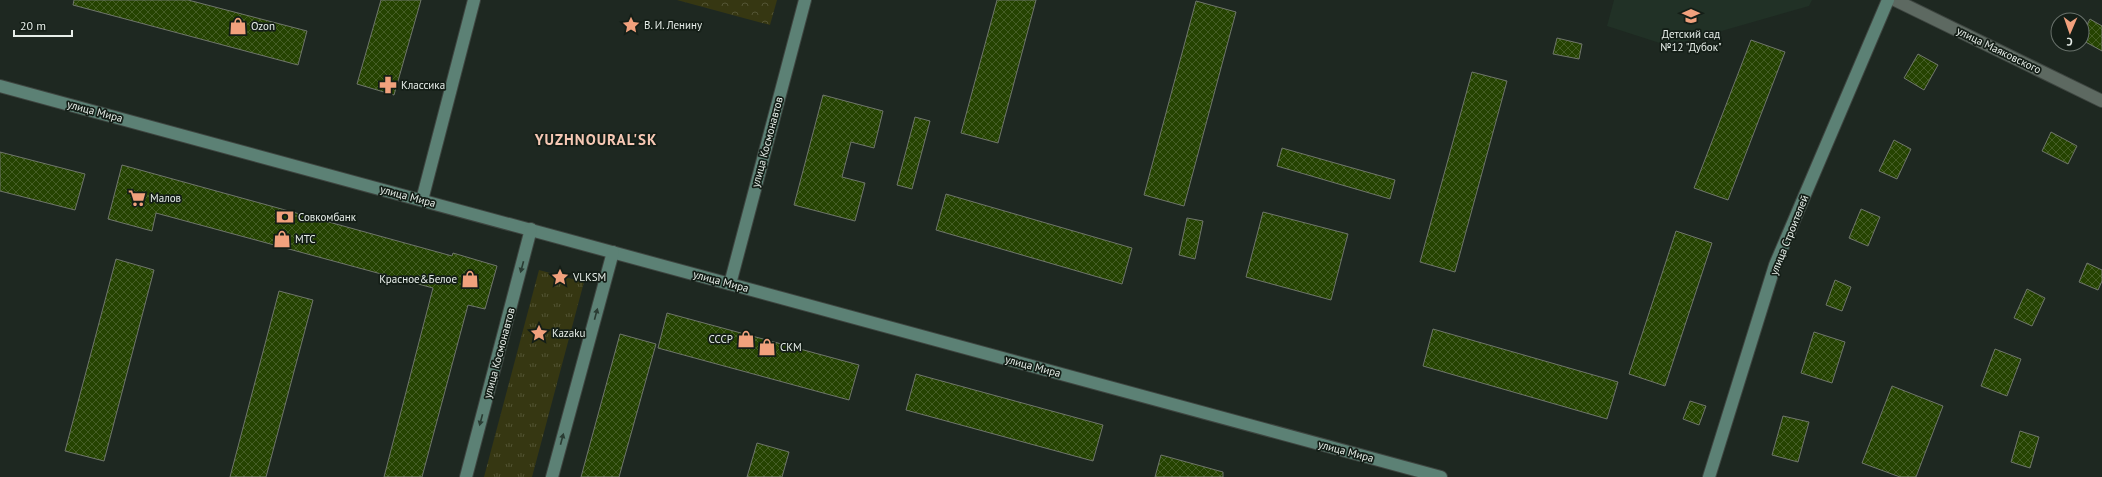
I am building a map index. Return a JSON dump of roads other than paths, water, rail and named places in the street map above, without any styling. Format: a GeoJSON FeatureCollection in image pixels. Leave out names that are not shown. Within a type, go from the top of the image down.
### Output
{"type":"FeatureCollection","features":[{"type":"Feature","properties":{"kind":"street"},"geometry":{"type":"LineString","coordinates":[[422,200],[474,0]]}},
{"type":"Feature","properties":{"kind":"street","name":"улица Космонавтов"},"geometry":{"type":"LineString","coordinates":[[730,284],[804,0]]}},
{"type":"Feature","properties":{"kind":"street","name":"улица Строителей"},"geometry":{"type":"LineString","coordinates":[[1709,477],[1775,265],[1888,0]]}},
{"type":"Feature","properties":{"kind":"street","name":"улица Маяковского"},"geometry":{"type":"LineString","coordinates":[[1895,0],[2102,101]]}},
{"type":"Feature","properties":{"kind":"street","name":"улица Мира"},"geometry":{"type":"LineString","coordinates":[[0,86],[532,229],[1441,477]]}},
{"type":"Feature","properties":{"kind":"street","name":"улица Космонавтов"},"geometry":{"type":"LineString","coordinates":[[466,477],[532,229]]}},
{"type":"Feature","properties":{"kind":"street"},"geometry":{"type":"LineString","coordinates":[[552,477],[613,252]]}},
{"type":"Feature","properties":{"kind":"place","name":"Детский сад №12 \"Дубок\""},"geometry":{"type":"Point","coordinates":[1691,16]}},
{"type":"Feature","properties":{"kind":"place","name":"В. И. Ленину"},"geometry":{"type":"Point","coordinates":[631,25]}},
{"type":"Feature","properties":{"kind":"place","name":"Ozon"},"geometry":{"type":"Point","coordinates":[238,26]}},
{"type":"Feature","properties":{"kind":"place","name":"Классика"},"geometry":{"type":"Point","coordinates":[388,85]}},
{"type":"Feature","properties":{"kind":"place","name":"Малов"},"geometry":{"type":"Point","coordinates":[137,198]}},
{"type":"Feature","properties":{"kind":"place","name":"Совкомбанк"},"geometry":{"type":"Point","coordinates":[285,217]}},
{"type":"Feature","properties":{"kind":"place","name":"МТС"},"geometry":{"type":"Point","coordinates":[282,239]}},
{"type":"Feature","properties":{"kind":"place","name":"VLKSM"},"geometry":{"type":"Point","coordinates":[560,277]}},
{"type":"Feature","properties":{"kind":"place","name":"Красное&Белое"},"geometry":{"type":"Point","coordinates":[470,279]}},
{"type":"Feature","properties":{"kind":"place","name":"Kazaku"},"geometry":{"type":"Point","coordinates":[539,333]}},
{"type":"Feature","properties":{"kind":"place","name":"СССР"},"geometry":{"type":"Point","coordinates":[746,339]}},
{"type":"Feature","properties":{"kind":"place","name":"СКМ"},"geometry":{"type":"Point","coordinates":[767,347]}},
{"type":"Feature","properties":{"kind":"district","name":"YUZHNOURAL'SK"},"geometry":{"type":"Point","coordinates":[596,139]}}]}
